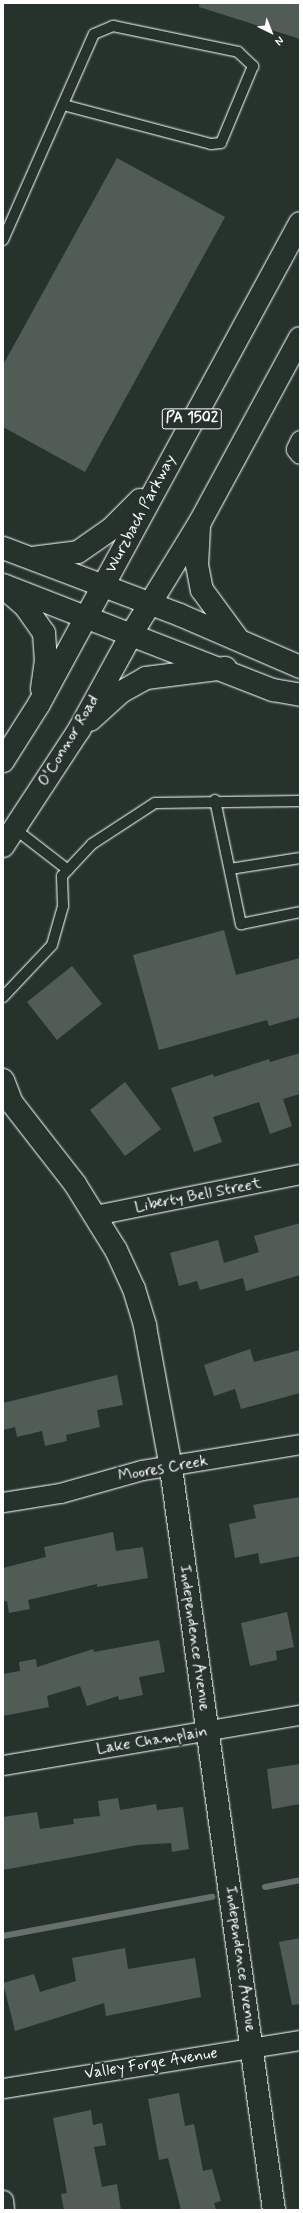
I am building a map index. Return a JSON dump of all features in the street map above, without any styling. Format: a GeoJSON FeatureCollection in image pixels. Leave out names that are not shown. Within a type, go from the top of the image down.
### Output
{"type":"FeatureCollection","features":[{"type":"Feature","properties":{"kind":"main road","name":"Wurzbach Parkway"},"geometry":{"type":"LineString","coordinates":[[86,616],[300,222]]}},
{"type":"Feature","properties":{"kind":"main road","name":"PA 1502"},"geometry":{"type":"LineString","coordinates":[[132,633],[200,522],[300,338]]}},
{"type":"Feature","properties":{"kind":"main road"},"geometry":{"type":"LineString","coordinates":[[32,558],[78,552],[111,529],[156,486]]}},
{"type":"Feature","properties":{"kind":"main road"},"geometry":{"type":"LineString","coordinates":[[200,522],[196,565],[202,590],[238,639]]}},
{"type":"Feature","properties":{"kind":"main road"},"geometry":{"type":"LineString","coordinates":[[3,548],[103,584],[238,639],[300,667]]}},
{"type":"Feature","properties":{"kind":"main road"},"geometry":{"type":"LineString","coordinates":[[3,586],[225,668],[273,690],[300,695]]}},
{"type":"Feature","properties":{"kind":"main road"},"geometry":{"type":"LineString","coordinates":[[3,586],[25,606],[44,633],[46,660],[39,704]]}},
{"type":"Feature","properties":{"kind":"main road"},"geometry":{"type":"LineString","coordinates":[[3,761],[39,704],[86,616]]}},
{"type":"Feature","properties":{"kind":"main road","name":"O'Connor Road"},"geometry":{"type":"LineString","coordinates":[[9,837],[79,730],[132,633]]}},
{"type":"Feature","properties":{"kind":"main road"},"geometry":{"type":"LineString","coordinates":[[79,730],[121,692],[146,678],[225,668]]}},
{"type":"Feature","properties":{"kind":"main road","name":"Independence Avenue"},"geometry":{"type":"LineString","coordinates":[[3,1080],[8,1100],[95,1216],[128,1276],[143,1319],[171,1468],[274,2210]]}},
{"type":"Feature","properties":{"kind":"street","name":"Liberty Bell Street"},"geometry":{"type":"LineString","coordinates":[[95,1216],[300,1174]]}},
{"type":"Feature","properties":{"kind":"street","name":"Moores Creek"},"geometry":{"type":"LineString","coordinates":[[3,1502],[60,1494],[142,1470],[171,1468],[300,1444]]}},
{"type":"Feature","properties":{"kind":"street","name":"Lake Champlain"},"geometry":{"type":"LineString","coordinates":[[3,1765],[208,1733],[300,1715]]}},
{"type":"Feature","properties":{"kind":"street","name":"Valley Forge Avenue"},"geometry":{"type":"LineString","coordinates":[[3,2088],[300,2040]]}},
{"type":"Feature","properties":{"kind":"street"},"geometry":{"type":"LineString","coordinates":[[3,2200],[4,2210]]}},
{"type":"Feature","properties":{"kind":"lane"},"geometry":{"type":"LineString","coordinates":[[3,240],[63,104],[94,34],[113,26],[238,52],[253,66],[221,143],[211,144],[63,104]]}},
{"type":"Feature","properties":{"kind":"lane"},"geometry":{"type":"LineString","coordinates":[[3,997],[52,946],[63,906],[62,876],[92,844],[155,803],[215,800],[300,802]]}},
{"type":"Feature","properties":{"kind":"lane"},"geometry":{"type":"LineString","coordinates":[[215,800],[241,924],[300,912]]}},
{"type":"Feature","properties":{"kind":"lane"},"geometry":{"type":"LineString","coordinates":[[9,837],[68,870]]}},
{"type":"Feature","properties":{"kind":"lane"},"geometry":{"type":"LineString","coordinates":[[230,870],[300,858]]}},
{"type":"Feature","properties":{"kind":"building"},"geometry":{"type":"Polygon","coordinates":[[[199,3],[300,3],[300,39],[199,7],[199,3]]]}},
{"type":"Feature","properties":{"kind":"building"},"geometry":{"type":"Polygon","coordinates":[[[117,158],[225,217],[85,472],[3,427],[3,365],[117,158]]]}},
{"type":"Feature","properties":{"kind":"building"},"geometry":{"type":"Polygon","coordinates":[[[224,930],[236,975],[300,958],[300,1017],[269,1026],[267,1020],[159,1050],[133,955],[224,930]]]}},
{"type":"Feature","properties":{"kind":"building"},"geometry":{"type":"Polygon","coordinates":[[[72,966],[102,1004],[57,1040],[27,1002],[72,966]]]}},
{"type":"Feature","properties":{"kind":"building"},"geometry":{"type":"Polygon","coordinates":[[[300,1053],[300,1094],[283,1099],[292,1126],[270,1134],[259,1102],[213,1117],[222,1142],[194,1152],[171,1088],[213,1074],[214,1077],[269,1059],[270,1062],[300,1053]]]}},
{"type":"Feature","properties":{"kind":"building"},"geometry":{"type":"Polygon","coordinates":[[[125,1082],[161,1129],[125,1156],[90,1110],[125,1082]]]}},
{"type":"Feature","properties":{"kind":"building"},"geometry":{"type":"Polygon","coordinates":[[[300,1223],[300,1275],[246,1291],[243,1278],[200,1290],[197,1281],[179,1286],[170,1253],[218,1240],[224,1263],[259,1252],[254,1236],[300,1223]]]}},
{"type":"Feature","properties":{"kind":"building"},"geometry":{"type":"Polygon","coordinates":[[[250,1349],[254,1362],[300,1350],[300,1393],[241,1409],[235,1389],[214,1396],[204,1365],[250,1349]]]}},
{"type":"Feature","properties":{"kind":"building"},"geometry":{"type":"Polygon","coordinates":[[[117,1375],[123,1405],[97,1410],[100,1427],[66,1435],[67,1441],[45,1446],[42,1431],[17,1437],[15,1427],[3,1430],[3,1403],[117,1375]]]}},
{"type":"Feature","properties":{"kind":"building"},"geometry":{"type":"Polygon","coordinates":[[[300,1497],[300,1556],[260,1564],[258,1553],[235,1558],[229,1524],[256,1518],[253,1505],[300,1497]]]}},
{"type":"Feature","properties":{"kind":"building"},"geometry":{"type":"Polygon","coordinates":[[[113,1532],[116,1551],[143,1547],[148,1578],[97,1587],[97,1584],[28,1600],[30,1609],[9,1613],[7,1601],[3,1602],[3,1568],[46,1557],[44,1547],[113,1532]]]}},
{"type":"Feature","properties":{"kind":"building"},"geometry":{"type":"Polygon","coordinates":[[[287,1612],[294,1647],[276,1651],[277,1660],[250,1666],[241,1623],[287,1612]]]}},
{"type":"Feature","properties":{"kind":"building"},"geometry":{"type":"Polygon","coordinates":[[[159,1640],[165,1672],[139,1677],[143,1695],[119,1700],[118,1696],[87,1706],[80,1686],[47,1696],[49,1707],[3,1716],[3,1674],[20,1671],[19,1662],[36,1659],[37,1667],[93,1649],[94,1652],[159,1640]]]}},
{"type":"Feature","properties":{"kind":"building"},"geometry":{"type":"Polygon","coordinates":[[[300,1764],[300,1804],[272,1809],[267,1769],[300,1764]]]}},
{"type":"Feature","properties":{"kind":"building"},"geometry":{"type":"Polygon","coordinates":[[[118,1798],[120,1810],[156,1804],[157,1810],[183,1807],[189,1849],[172,1852],[171,1843],[138,1845],[3,1870],[3,1817],[37,1812],[40,1829],[74,1824],[73,1819],[100,1816],[98,1801],[118,1798]]]}},
{"type":"Feature","properties":{"kind":"building"},"geometry":{"type":"Polygon","coordinates":[[[300,1938],[300,2004],[292,2005],[279,1942],[300,1938]]]}},
{"type":"Feature","properties":{"kind":"building"},"geometry":{"type":"Polygon","coordinates":[[[125,1948],[128,1969],[195,1958],[201,1997],[106,2016],[104,2003],[15,2031],[3,1983],[34,1974],[40,1992],[76,1981],[72,1958],[125,1948]]]}},
{"type":"Feature","properties":{"kind":"building"},"geometry":{"type":"Polygon","coordinates":[[[179,2093],[185,2126],[194,2124],[203,2171],[212,2169],[221,2201],[214,2203],[216,2210],[181,2210],[168,2158],[159,2160],[148,2099],[179,2093]]]}},
{"type":"Feature","properties":{"kind":"building"},"geometry":{"type":"Polygon","coordinates":[[[91,2110],[93,2125],[102,2123],[106,2145],[94,2147],[102,2187],[117,2184],[121,2210],[64,2210],[61,2194],[67,2193],[53,2118],[91,2110]]]}},
{"type":"Feature","properties":{"kind":"waterway"},"geometry":{"type":"LineString","coordinates":[[265,1887],[300,1880]]}},
{"type":"Feature","properties":{"kind":"waterway"},"geometry":{"type":"LineString","coordinates":[[3,1936],[212,1897]]}}]}
